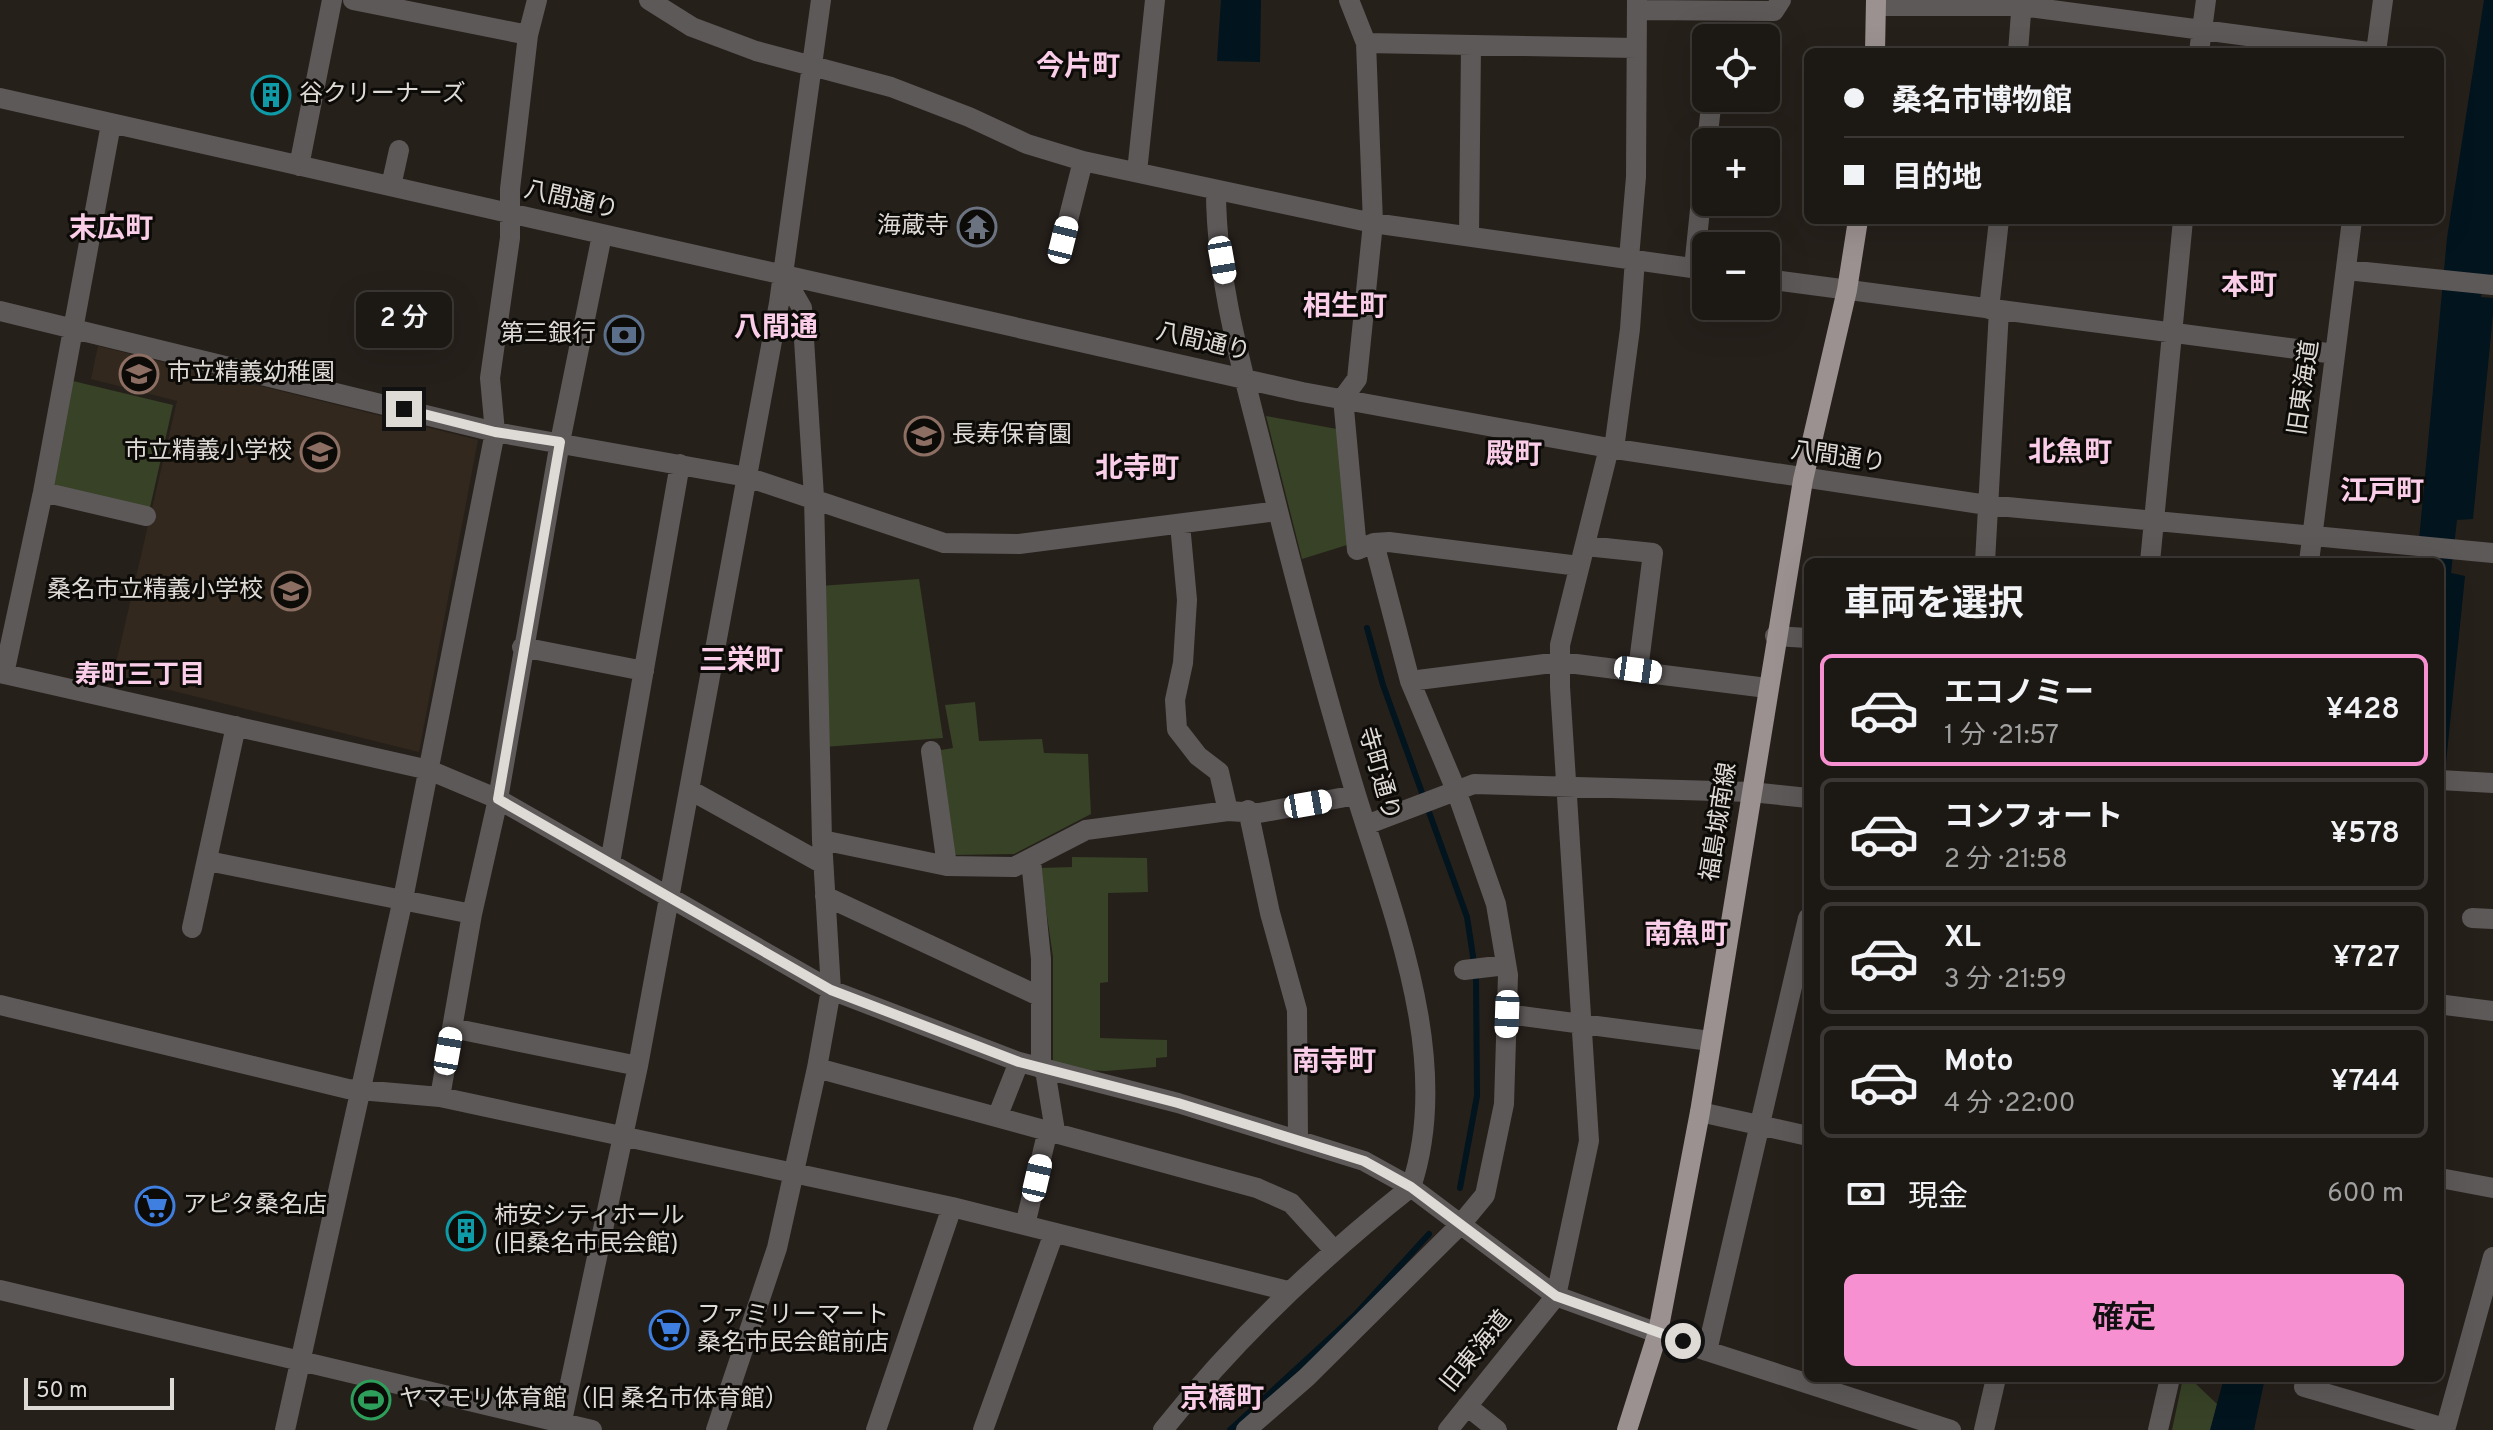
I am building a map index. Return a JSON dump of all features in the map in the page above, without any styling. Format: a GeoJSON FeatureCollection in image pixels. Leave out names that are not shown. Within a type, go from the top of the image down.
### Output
{"type":"FeatureCollection","features":[{"type":"Feature","properties":{"kind":"main road"},"geometry":{"type":"LineString","coordinates":[[1875,48],[1876,3]]}},
{"type":"Feature","properties":{"kind":"main road","name":"福島城南線"},"geometry":{"type":"LineString","coordinates":[[1627,1430],[1658,1332],[1700,1112],[1775,636],[1803,480],[1847,290],[1857,224]]}},
{"type":"Feature","properties":{"kind":"street"},"geometry":{"type":"LineString","coordinates":[[299,166],[332,0]]}},
{"type":"Feature","properties":{"kind":"street"},"geometry":{"type":"LineString","coordinates":[[353,0],[528,35]]}},
{"type":"Feature","properties":{"kind":"street"},"geometry":{"type":"LineString","coordinates":[[285,1430],[403,899],[495,432],[490,378],[510,238],[508,213],[528,35],[537,0]]}},
{"type":"Feature","properties":{"kind":"street"},"geometry":{"type":"LineString","coordinates":[[649,0],[692,27],[811,67],[891,87],[969,117],[1027,144],[1083,161],[1373,223],[1692,268]]}},
{"type":"Feature","properties":{"kind":"street"},"geometry":{"type":"LineString","coordinates":[[561,1426],[638,1066],[690,790],[783,275],[821,0]]}},
{"type":"Feature","properties":{"kind":"street"},"geometry":{"type":"LineString","coordinates":[[1137,172],[1155,0]]}},
{"type":"Feature","properties":{"kind":"street"},"geometry":{"type":"LineString","coordinates":[[1349,0],[1366,43],[1373,223],[1357,379],[1343,398],[1357,550],[1374,543],[1389,542],[1579,566]]}},
{"type":"Feature","properties":{"kind":"street"},"geometry":{"type":"LineString","coordinates":[[1556,1296],[1589,1141],[1560,645],[1612,449],[1630,329],[1636,177],[1637,5],[1774,11],[1781,0]]}},
{"type":"Feature","properties":{"kind":"street"},"geometry":{"type":"LineString","coordinates":[[2199,48],[2206,0]]}},
{"type":"Feature","properties":{"kind":"street"},"geometry":{"type":"LineString","coordinates":[[2377,48],[2383,0]]}},
{"type":"Feature","properties":{"kind":"street"},"geometry":{"type":"LineString","coordinates":[[1876,3],[2022,3],[2339,48]]}},
{"type":"Feature","properties":{"kind":"street"},"geometry":{"type":"LineString","coordinates":[[2018,48],[2022,3]]}},
{"type":"Feature","properties":{"kind":"street"},"geometry":{"type":"LineString","coordinates":[[1366,43],[1636,48]]}},
{"type":"Feature","properties":{"kind":"street"},"geometry":{"type":"LineString","coordinates":[[1469,236],[1471,45]]}},
{"type":"Feature","properties":{"kind":"street","name":"八間通り"},"geometry":{"type":"LineString","coordinates":[[0,98],[1245,378],[1612,449],[1803,480],[1987,505],[2493,553]]}},
{"type":"Feature","properties":{"kind":"street"},"geometry":{"type":"LineString","coordinates":[[111,124],[43,492],[2,674],[429,770],[498,799],[831,990],[1043,1070],[1178,1103],[1364,1161],[1411,1187],[1556,1296],[1707,1351],[1804,1378]]}},
{"type":"Feature","properties":{"kind":"street"},"geometry":{"type":"LineString","coordinates":[[391,186],[399,150]]}},
{"type":"Feature","properties":{"kind":"street"},"geometry":{"type":"LineString","coordinates":[[1063,240],[1083,161]]}},
{"type":"Feature","properties":{"kind":"street","name":"寺町通り"},"geometry":{"type":"LineString","coordinates":[[1216,191],[1216,231],[1245,378],[1278,511],[1356,795],[1417,999],[1425,1096],[1422,1154],[1411,1187]]}},
{"type":"Feature","properties":{"kind":"street"},"geometry":{"type":"LineString","coordinates":[[1985,558],[1999,224]]}},
{"type":"Feature","properties":{"kind":"street"},"geometry":{"type":"LineString","coordinates":[[2150,558],[2183,224]]}},
{"type":"Feature","properties":{"kind":"street","name":"旧東海道"},"geometry":{"type":"LineString","coordinates":[[2309,558],[2352,224]]}},
{"type":"Feature","properties":{"kind":"street"},"geometry":{"type":"LineString","coordinates":[[440,1097],[472,914],[498,799],[560,442],[602,235]]}},
{"type":"Feature","properties":{"kind":"street"},"geometry":{"type":"LineString","coordinates":[[2346,270],[2493,285]]}},
{"type":"Feature","properties":{"kind":"street"},"geometry":{"type":"LineString","coordinates":[[716,1430],[777,1248],[795,1174],[831,990],[822,840],[814,497],[802,308],[783,275]]}},
{"type":"Feature","properties":{"kind":"street"},"geometry":{"type":"LineString","coordinates":[[1780,281],[2335,354]]}},
{"type":"Feature","properties":{"kind":"street"},"geometry":{"type":"LineString","coordinates":[[0,311],[495,432],[747,477],[944,543],[1019,544],[1278,511]]}},
{"type":"Feature","properties":{"kind":"street"},"geometry":{"type":"LineString","coordinates":[[610,863],[680,464]]}},
{"type":"Feature","properties":{"kind":"street"},"geometry":{"type":"LineString","coordinates":[[43,492],[146,516]]}},
{"type":"Feature","properties":{"kind":"street"},"geometry":{"type":"LineString","coordinates":[[1180,524],[1187,600],[1183,663],[1175,700],[1177,729],[1198,756],[1219,772],[1238,811],[1270,913],[1297,1010],[1298,1139]]}},
{"type":"Feature","properties":{"kind":"street"},"geometry":{"type":"LineString","coordinates":[[1246,1430],[1307,1377],[1461,1224],[1485,1195],[1504,1104],[1506,965],[1496,904],[1410,681],[1374,543]]}},
{"type":"Feature","properties":{"kind":"street"},"geometry":{"type":"LineString","coordinates":[[1586,546],[1653,553],[1638,670]]}},
{"type":"Feature","properties":{"kind":"street"},"geometry":{"type":"LineString","coordinates":[[1775,636],[1804,638]]}},
{"type":"Feature","properties":{"kind":"street"},"geometry":{"type":"LineString","coordinates":[[522,647],[644,671]]}},
{"type":"Feature","properties":{"kind":"street"},"geometry":{"type":"LineString","coordinates":[[1410,681],[1560,662],[1767,688]]}},
{"type":"Feature","properties":{"kind":"street"},"geometry":{"type":"LineString","coordinates":[[192,928],[236,726]]}},
{"type":"Feature","properties":{"kind":"street"},"geometry":{"type":"LineString","coordinates":[[931,751],[947,866]]}},
{"type":"Feature","properties":{"kind":"street"},"geometry":{"type":"LineString","coordinates":[[2444,780],[2493,783]]}},
{"type":"Feature","properties":{"kind":"street"},"geometry":{"type":"LineString","coordinates":[[1366,825],[1474,784],[1751,792],[1804,798]]}},
{"type":"Feature","properties":{"kind":"street"},"geometry":{"type":"LineString","coordinates":[[690,790],[823,864]]}},
{"type":"Feature","properties":{"kind":"street"},"geometry":{"type":"LineString","coordinates":[[822,840],[947,866],[1014,867],[1086,830],[1238,811],[1259,813],[1356,795]]}},
{"type":"Feature","properties":{"kind":"street"},"geometry":{"type":"LineString","coordinates":[[1025,1225],[1052,1130],[1043,1070],[1041,959],[1031,860]]}},
{"type":"Feature","properties":{"kind":"street"},"geometry":{"type":"LineString","coordinates":[[208,861],[472,914]]}},
{"type":"Feature","properties":{"kind":"street"},"geometry":{"type":"LineString","coordinates":[[825,896],[1041,997]]}},
{"type":"Feature","properties":{"kind":"street"},"geometry":{"type":"LineString","coordinates":[[2472,918],[2493,919]]}},
{"type":"Feature","properties":{"kind":"street"},"geometry":{"type":"LineString","coordinates":[[1707,1351],[1804,935]]}},
{"type":"Feature","properties":{"kind":"street"},"geometry":{"type":"LineString","coordinates":[[1473,969],[1506,965]]}},
{"type":"Feature","properties":{"kind":"street"},"geometry":{"type":"LineString","coordinates":[[0,1005],[348,1089],[440,1097],[952,1207],[1288,1291]]}},
{"type":"Feature","properties":{"kind":"street"},"geometry":{"type":"LineString","coordinates":[[2445,1005],[2493,1011]]}},
{"type":"Feature","properties":{"kind":"street"},"geometry":{"type":"LineString","coordinates":[[1507,1014],[1710,1041]]}},
{"type":"Feature","properties":{"kind":"street"},"geometry":{"type":"LineString","coordinates":[[452,1028],[638,1066]]}},
{"type":"Feature","properties":{"kind":"street"},"geometry":{"type":"LineString","coordinates":[[998,1115],[1019,1062]]}},
{"type":"Feature","properties":{"kind":"street"},"geometry":{"type":"LineString","coordinates":[[817,1068],[1257,1188],[1291,1203],[1333,1249]]}},
{"type":"Feature","properties":{"kind":"street"},"geometry":{"type":"LineString","coordinates":[[1700,1112],[1804,1135]]}},
{"type":"Feature","properties":{"kind":"street"},"geometry":{"type":"LineString","coordinates":[[2444,1179],[2493,1188]]}},
{"type":"Feature","properties":{"kind":"street"},"geometry":{"type":"LineString","coordinates":[[1163,1430],[1288,1291],[1333,1249],[1411,1187]]}},
{"type":"Feature","properties":{"kind":"street"},"geometry":{"type":"LineString","coordinates":[[876,1430],[952,1207]]}},
{"type":"Feature","properties":{"kind":"street"},"geometry":{"type":"LineString","coordinates":[[983,1430],[1054,1233]]}},
{"type":"Feature","properties":{"kind":"street"},"geometry":{"type":"LineString","coordinates":[[2304,1387],[2445,1429],[2493,1257]]}},
{"type":"Feature","properties":{"kind":"street"},"geometry":{"type":"LineString","coordinates":[[0,1290],[561,1426],[592,1430]]}},
{"type":"Feature","properties":{"kind":"street","name":"旧東海道"},"geometry":{"type":"LineString","coordinates":[[1448,1430],[1556,1296]]}},
{"type":"Feature","properties":{"kind":"street"},"geometry":{"type":"LineString","coordinates":[[1984,1430],[1995,1382]]}},
{"type":"Feature","properties":{"kind":"street"},"geometry":{"type":"LineString","coordinates":[[2158,1430],[2169,1382]]}},
{"type":"Feature","properties":{"kind":"street"},"geometry":{"type":"LineString","coordinates":[[1823,1383],[1951,1430]]}},
{"type":"Feature","properties":{"kind":"street"},"geometry":{"type":"LineString","coordinates":[[1467,1406],[1497,1430]]}},
{"type":"Feature","properties":{"kind":"shaded area","name":"桑名市立精義小学校"},"geometry":{"type":"Polygon","coordinates":[[[98,346],[478,440],[419,752],[113,676],[177,401],[91,379],[98,346]]]}},
{"type":"Feature","properties":{"kind":"green space"},"geometry":{"type":"Polygon","coordinates":[[[73,381],[173,405],[149,512],[52,489],[73,381]]]}},
{"type":"Feature","properties":{"kind":"green space"},"geometry":{"type":"Polygon","coordinates":[[[1266,416],[1337,429],[1347,545],[1302,559],[1266,416]]]}},
{"type":"Feature","properties":{"kind":"green space"},"geometry":{"type":"Polygon","coordinates":[[[919,579],[943,738],[824,747],[819,586],[919,579]]]}},
{"type":"Feature","properties":{"kind":"green space"},"geometry":{"type":"Polygon","coordinates":[[[975,702],[979,741],[1042,739],[1044,753],[1088,754],[1091,814],[1014,854],[953,855],[941,750],[953,748],[945,705],[975,702]]]}},
{"type":"Feature","properties":{"kind":"green space"},"geometry":{"type":"Polygon","coordinates":[[[1072,857],[1147,858],[1148,892],[1108,893],[1108,982],[1100,983],[1100,1038],[1167,1040],[1167,1057],[1156,1058],[1156,1067],[1106,1071],[1060,1069],[1053,1063],[1053,957],[1040,868],[1072,867],[1072,857]]]}},
{"type":"Feature","properties":{"kind":"green space"},"geometry":{"type":"Polygon","coordinates":[[[2182,1382],[2196,1382],[2217,1404],[2211,1430],[2172,1430],[2182,1382]]]}},
{"type":"Feature","properties":{"kind":"water"},"geometry":{"type":"Polygon","coordinates":[[[1221,0],[1261,0],[1260,62],[1217,61],[1221,0]]]}},
{"type":"Feature","properties":{"kind":"water"},"geometry":{"type":"Polygon","coordinates":[[[2484,0],[2493,0],[2493,274],[2483,277],[2481,297],[2493,298],[2493,314],[2473,519],[2457,520],[2451,573],[2465,576],[2444,783],[2444,558],[2417,558],[2447,238],[2484,0]]]}},
{"type":"Feature","properties":{"kind":"water"},"geometry":{"type":"Polygon","coordinates":[[[2223,1382],[2264,1382],[2254,1430],[2210,1430],[2223,1382]]]}},
{"type":"Feature","properties":{"kind":"waterway"},"geometry":{"type":"LineString","coordinates":[[1367,628],[1383,685],[1467,917],[1476,976],[1477,1096],[1460,1188]]}},
{"type":"Feature","properties":{"kind":"waterway"},"geometry":{"type":"LineString","coordinates":[[1230,1430],[1355,1315],[1429,1234]]}},
{"type":"Feature","properties":{"kind":"place","name":"谷クリーナーズ"},"geometry":{"type":"Point","coordinates":[271,95]}},
{"type":"Feature","properties":{"kind":"place","name":"海蔵寺"},"geometry":{"type":"Point","coordinates":[977,227]}},
{"type":"Feature","properties":{"kind":"place","name":"第三銀行"},"geometry":{"type":"Point","coordinates":[624,335]}},
{"type":"Feature","properties":{"kind":"place","name":"市立精義幼稚園"},"geometry":{"type":"Point","coordinates":[139,374]}},
{"type":"Feature","properties":{"kind":"place","name":"長寿保育園"},"geometry":{"type":"Point","coordinates":[924,436]}},
{"type":"Feature","properties":{"kind":"place","name":"市立精義小学校"},"geometry":{"type":"Point","coordinates":[320,452]}},
{"type":"Feature","properties":{"kind":"place","name":"桑名市立精義小学校"},"geometry":{"type":"Point","coordinates":[291,591]}},
{"type":"Feature","properties":{"kind":"place","name":"アピタ桑名店"},"geometry":{"type":"Point","coordinates":[155,1206]}},
{"type":"Feature","properties":{"kind":"place","name":"柿安シティホール (旧桑名市民会館)"},"geometry":{"type":"Point","coordinates":[466,1231]}},
{"type":"Feature","properties":{"kind":"place","name":"ファミリーマート 桑名市民会館前店"},"geometry":{"type":"Point","coordinates":[669,1330]}},
{"type":"Feature","properties":{"kind":"place","name":"ヤマモリ体育館（旧 桑名市体育館）"},"geometry":{"type":"Point","coordinates":[371,1400]}},
{"type":"Feature","properties":{"kind":"district","name":"今片町"},"geometry":{"type":"Point","coordinates":[1078,68]}},
{"type":"Feature","properties":{"kind":"district","name":"末広町"},"geometry":{"type":"Point","coordinates":[111,230]}},
{"type":"Feature","properties":{"kind":"district","name":"本町"},"geometry":{"type":"Point","coordinates":[2249,287]}},
{"type":"Feature","properties":{"kind":"district","name":"相生町"},"geometry":{"type":"Point","coordinates":[1345,308]}},
{"type":"Feature","properties":{"kind":"district","name":"八間通"},"geometry":{"type":"Point","coordinates":[776,329]}},
{"type":"Feature","properties":{"kind":"district","name":"北魚町"},"geometry":{"type":"Point","coordinates":[2070,454]}},
{"type":"Feature","properties":{"kind":"district","name":"殿町"},"geometry":{"type":"Point","coordinates":[1514,456]}},
{"type":"Feature","properties":{"kind":"district","name":"北寺町"},"geometry":{"type":"Point","coordinates":[1137,470]}},
{"type":"Feature","properties":{"kind":"district","name":"江戸町"},"geometry":{"type":"Point","coordinates":[2382,493]}},
{"type":"Feature","properties":{"kind":"district","name":"三栄町"},"geometry":{"type":"Point","coordinates":[741,662]}},
{"type":"Feature","properties":{"kind":"district","name":"寿町三丁目"},"geometry":{"type":"Point","coordinates":[140,676]}},
{"type":"Feature","properties":{"kind":"district","name":"南魚町"},"geometry":{"type":"Point","coordinates":[1686,936]}},
{"type":"Feature","properties":{"kind":"district","name":"南寺町"},"geometry":{"type":"Point","coordinates":[1334,1063]}},
{"type":"Feature","properties":{"kind":"district","name":"京橋町"},"geometry":{"type":"Point","coordinates":[1222,1400]}},
{"type":"Feature","properties":{"kind":"route"},"geometry":{"type":"LineString","coordinates":[[404,409],[495,432],[560,442],[498,799],[831,990],[1019,1062],[1178,1103],[1364,1161],[1411,1187],[1556,1296],[1683,1341]]}}]}
